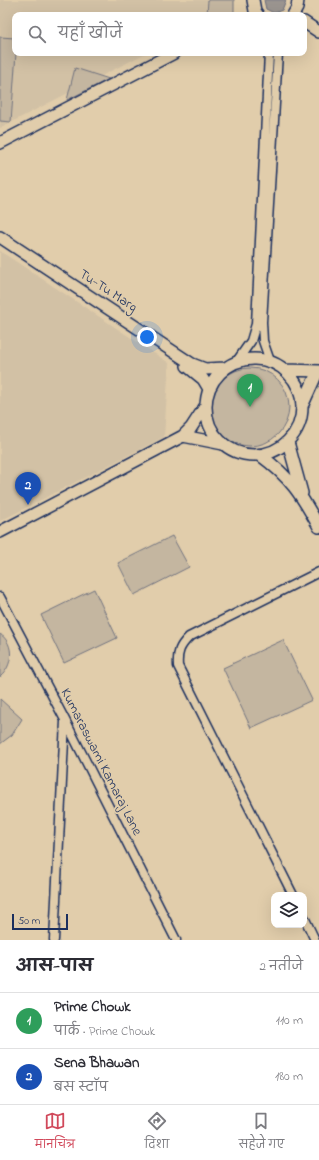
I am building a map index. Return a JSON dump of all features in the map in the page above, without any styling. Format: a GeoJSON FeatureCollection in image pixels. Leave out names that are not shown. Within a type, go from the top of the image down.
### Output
{"type":"FeatureCollection","features":[{"type":"Feature","properties":{"kind":"main road"},"geometry":{"type":"LineString","coordinates":[[295,12],[298,0]]}},
{"type":"Feature","properties":{"kind":"main road"},"geometry":{"type":"LineString","coordinates":[[307,24],[319,32]]}},
{"type":"Feature","properties":{"kind":"main road"},"geometry":{"type":"LineString","coordinates":[[0,143],[168,56]]}},
{"type":"Feature","properties":{"kind":"main road","name":"Tu-Tu Marg"},"geometry":{"type":"LineString","coordinates":[[0,237],[192,364],[205,369],[224,368]]}},
{"type":"Feature","properties":{"kind":"main road","name":"Tu-Tu Marg"},"geometry":{"type":"LineString","coordinates":[[0,243],[194,371],[203,379],[209,389]]}},
{"type":"Feature","properties":{"kind":"main road"},"geometry":{"type":"LineString","coordinates":[[286,370],[319,371],[303,404],[300,424],[288,442],[275,450],[260,454],[247,454],[234,451],[223,444],[212,430],[206,413],[209,389],[215,378],[224,368],[237,361],[254,358],[270,361],[286,370],[295,380],[300,391],[303,404]]}},
{"type":"Feature","properties":{"kind":"main road"},"geometry":{"type":"LineString","coordinates":[[0,532],[183,436],[196,422],[206,404]]}},
{"type":"Feature","properties":{"kind":"main road"},"geometry":{"type":"LineString","coordinates":[[183,436],[223,444]]}},
{"type":"Feature","properties":{"kind":"main road"},"geometry":{"type":"LineString","coordinates":[[288,442],[303,497]]}},
{"type":"Feature","properties":{"kind":"main road"},"geometry":{"type":"LineString","coordinates":[[260,454],[281,470],[303,497],[319,527]]}},
{"type":"Feature","properties":{"kind":"street"},"geometry":{"type":"LineString","coordinates":[[237,361],[251,341],[256,324],[270,56]]}},
{"type":"Feature","properties":{"kind":"street"},"geometry":{"type":"LineString","coordinates":[[270,361],[263,341],[262,322],[278,56]]}},
{"type":"Feature","properties":{"kind":"street"},"geometry":{"type":"LineString","coordinates":[[291,892],[178,666],[177,655],[181,645],[189,637],[319,572]]}},
{"type":"Feature","properties":{"kind":"street","name":"Kumaraswami Kamaraj Lane"},"geometry":{"type":"LineString","coordinates":[[0,597],[65,720],[176,940]]}},
{"type":"Feature","properties":{"kind":"street"},"geometry":{"type":"LineString","coordinates":[[54,940],[65,720]]}},
{"type":"Feature","properties":{"kind":"street"},"geometry":{"type":"LineString","coordinates":[[307,923],[315,940]]}},
{"type":"Feature","properties":{"kind":"shaded area"},"geometry":{"type":"Polygon","coordinates":[[[0,0],[208,0],[207,12],[12,12],[12,56],[140,56],[0,128],[0,0]]]}},
{"type":"Feature","properties":{"kind":"shaded area"},"geometry":{"type":"Polygon","coordinates":[[[208,0],[234,0],[234,12],[207,12],[208,0]]]}},
{"type":"Feature","properties":{"kind":"shaded area"},"geometry":{"type":"Polygon","coordinates":[[[264,0],[286,0],[282,10],[272,12],[266,9],[264,0]]]}},
{"type":"Feature","properties":{"kind":"shaded area"},"geometry":{"type":"Polygon","coordinates":[[[0,37],[12,38],[12,56],[16,56],[11,122],[0,121],[0,37]]]}},
{"type":"Feature","properties":{"kind":"shaded area"},"geometry":{"type":"Polygon","coordinates":[[[75,68],[109,79],[67,100],[75,68]]]}},
{"type":"Feature","properties":{"kind":"shaded area"},"geometry":{"type":"Polygon","coordinates":[[[0,251],[169,363],[164,437],[0,521],[0,251]]]}},
{"type":"Feature","properties":{"kind":"shaded area"},"geometry":{"type":"Polygon","coordinates":[[[250,368],[265,371],[277,380],[286,392],[289,407],[286,422],[277,434],[265,443],[250,446],[235,443],[223,434],[214,422],[211,407],[214,392],[223,380],[235,371],[250,368]]]}},
{"type":"Feature","properties":{"kind":"shaded area"},"geometry":{"type":"Polygon","coordinates":[[[172,536],[189,567],[134,595],[118,563],[172,536]]]}},
{"type":"Feature","properties":{"kind":"shaded area"},"geometry":{"type":"Polygon","coordinates":[[[94,589],[117,638],[64,663],[41,615],[94,589]]]}},
{"type":"Feature","properties":{"kind":"shaded area"},"geometry":{"type":"Polygon","coordinates":[[[0,634],[8,643],[10,649],[10,661],[8,667],[0,677],[0,634]]]}},
{"type":"Feature","properties":{"kind":"shaded area"},"geometry":{"type":"Polygon","coordinates":[[[283,640],[312,700],[251,728],[223,668],[283,640]]]}},
{"type":"Feature","properties":{"kind":"shaded area"},"geometry":{"type":"Polygon","coordinates":[[[0,699],[22,719],[12,735],[0,744],[0,699]]]}},
{"type":"Feature","properties":{"kind":"place","name":"Prime Chowk"},"geometry":{"type":"Point","coordinates":[250,407]}},
{"type":"Feature","properties":{"kind":"place","name":"Sena Bhawan"},"geometry":{"type":"Point","coordinates":[28,505]}}]}
